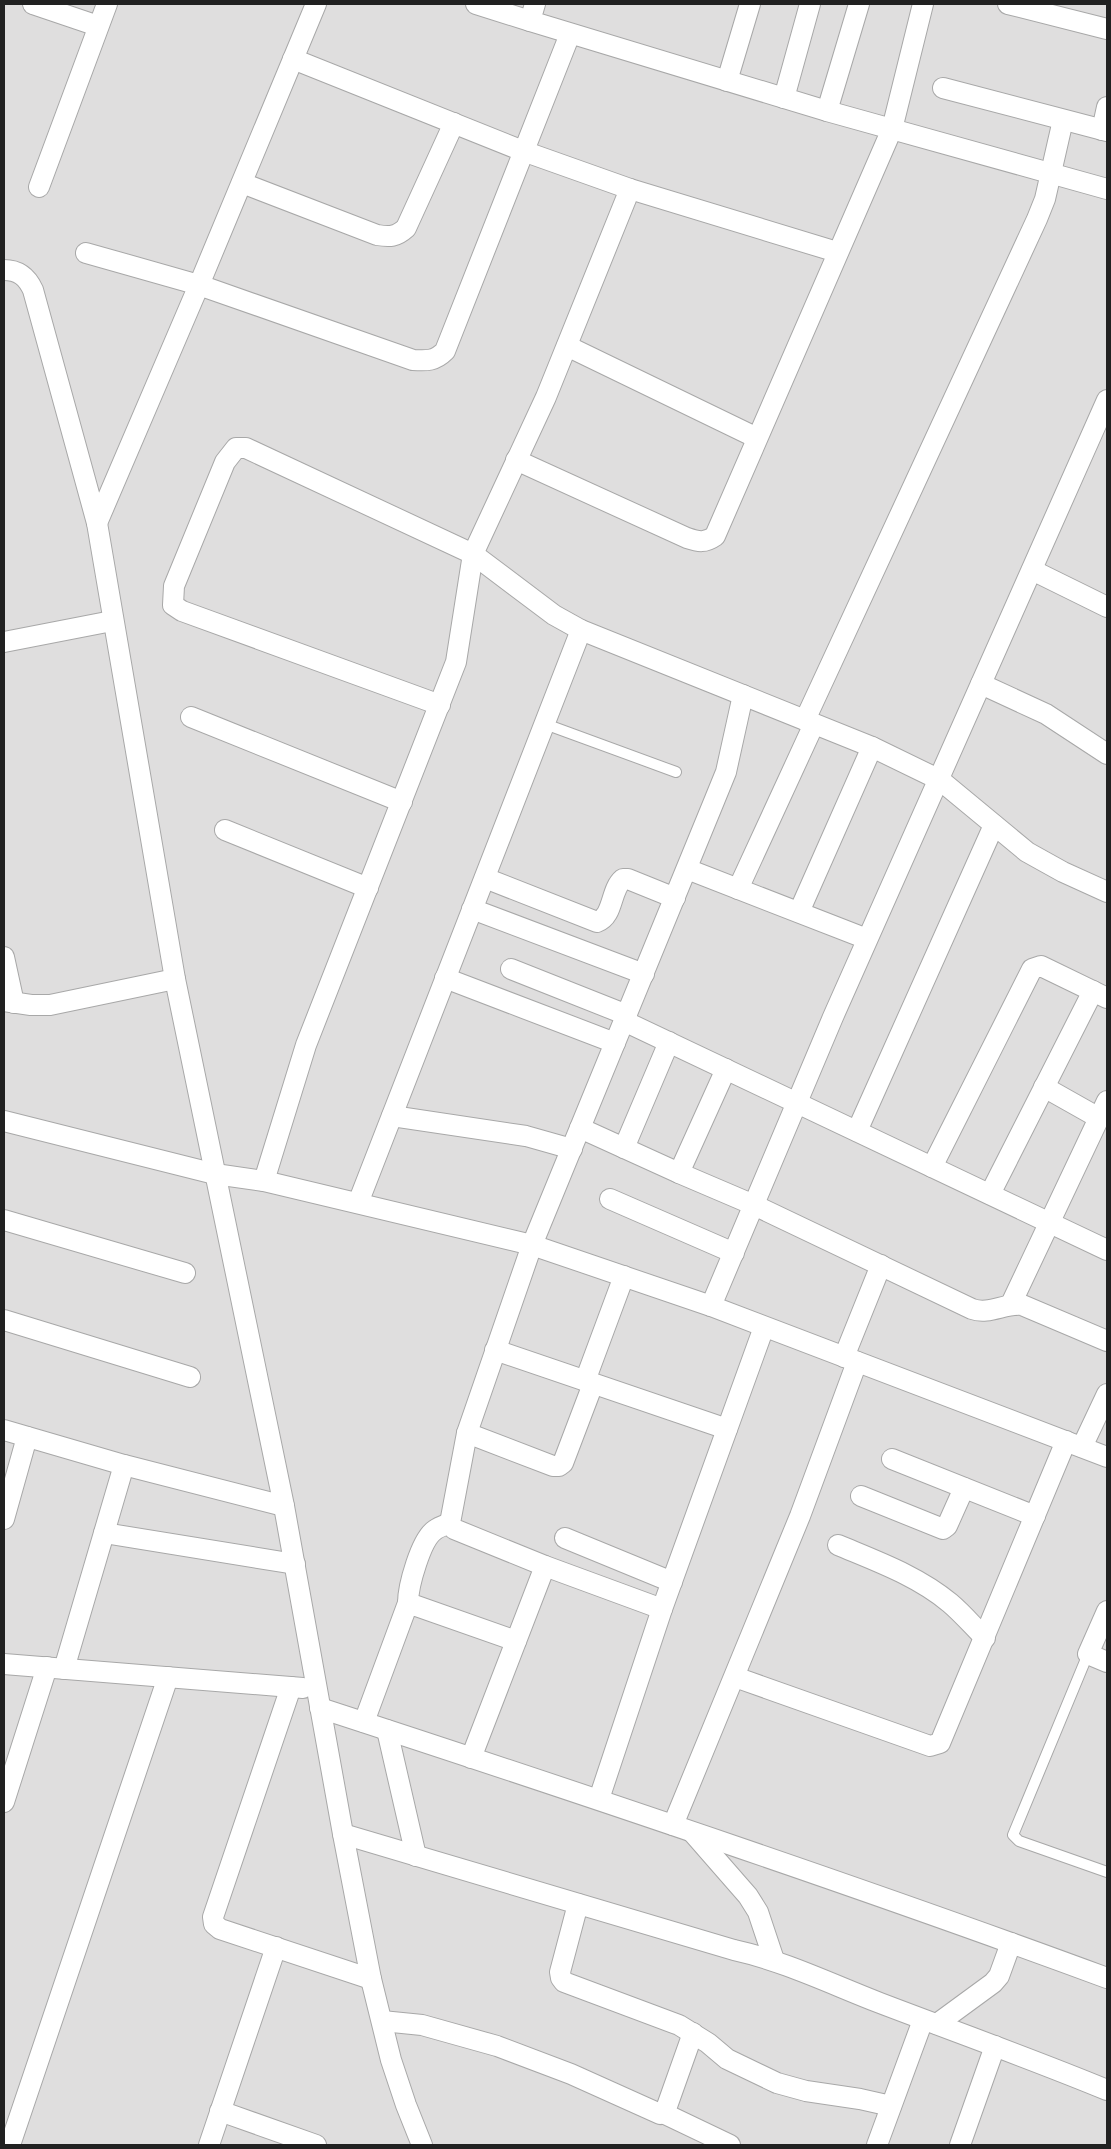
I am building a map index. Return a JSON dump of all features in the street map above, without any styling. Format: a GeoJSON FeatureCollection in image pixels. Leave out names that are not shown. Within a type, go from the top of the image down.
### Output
{"type":"FeatureCollection","features":[{"type":"Feature","properties":{"kind":"street"},"geometry":{"type":"LineString","coordinates":[[33,4],[98,26]]}},
{"type":"Feature","properties":{"kind":"street"},"geometry":{"type":"LineString","coordinates":[[39,187],[106,4]]}},
{"type":"Feature","properties":{"kind":"street"},"geometry":{"type":"LineString","coordinates":[[97,523],[316,4]]}},
{"type":"Feature","properties":{"kind":"street"},"geometry":{"type":"LineString","coordinates":[[476,4],[532,13],[570,34],[827,111],[1107,189]]}},
{"type":"Feature","properties":{"kind":"street"},"geometry":{"type":"LineString","coordinates":[[727,81],[750,4]]}},
{"type":"Feature","properties":{"kind":"street"},"geometry":{"type":"LineString","coordinates":[[784,98],[810,4]]}},
{"type":"Feature","properties":{"kind":"street"},"geometry":{"type":"LineString","coordinates":[[827,111],[860,4]]}},
{"type":"Feature","properties":{"kind":"street"},"geometry":{"type":"LineString","coordinates":[[516,460],[687,538],[708,541],[715,536],[892,129],[924,4]]}},
{"type":"Feature","properties":{"kind":"street"},"geometry":{"type":"LineString","coordinates":[[1008,4],[1107,30]]}},
{"type":"Feature","properties":{"kind":"street"},"geometry":{"type":"LineString","coordinates":[[86,253],[199,285],[413,360],[426,361],[437,359],[445,351],[570,34]]}},
{"type":"Feature","properties":{"kind":"street"},"geometry":{"type":"LineString","coordinates":[[293,59],[523,151],[630,189],[837,252]]}},
{"type":"Feature","properties":{"kind":"street"},"geometry":{"type":"LineString","coordinates":[[942,88],[1105,130],[1107,107]]}},
{"type":"Feature","properties":{"kind":"street"},"geometry":{"type":"LineString","coordinates":[[738,889],[809,722],[1037,219],[1045,199],[1064,120]]}},
{"type":"Feature","properties":{"kind":"street"},"geometry":{"type":"LineString","coordinates":[[242,183],[377,235],[388,237],[398,235],[406,228],[454,123]]}},
{"type":"Feature","properties":{"kind":"street"},"geometry":{"type":"LineString","coordinates":[[264,1181],[306,1044],[456,662],[472,554],[546,397],[630,189]]}},
{"type":"Feature","properties":{"kind":"street"},"geometry":{"type":"LineString","coordinates":[[4,270],[12,270],[21,274],[29,282],[33,290],[97,523],[112,621],[175,979],[284,1506],[371,1979],[416,2144]]}},
{"type":"Feature","properties":{"kind":"street"},"geometry":{"type":"LineString","coordinates":[[567,346],[757,438]]}},
{"type":"Feature","properties":{"kind":"street"},"geometry":{"type":"LineString","coordinates":[[711,1306],[867,939],[940,780],[1107,400]]}},
{"type":"Feature","properties":{"kind":"street"},"geometry":{"type":"LineString","coordinates":[[440,705],[182,611],[173,605],[174,586],[225,462],[236,448],[246,448],[472,554],[554,615],[582,630],[872,747],[940,780],[1027,852],[1046,864],[1107,892]]}},
{"type":"Feature","properties":{"kind":"street"},"geometry":{"type":"LineString","coordinates":[[1032,570],[1107,607]]}},
{"type":"Feature","properties":{"kind":"street"},"geometry":{"type":"LineString","coordinates":[[4,642],[112,621]]}},
{"type":"Feature","properties":{"kind":"street"},"geometry":{"type":"LineString","coordinates":[[358,1203],[582,630]]}},
{"type":"Feature","properties":{"kind":"street"},"geometry":{"type":"LineString","coordinates":[[981,684],[1046,714],[1107,754]]}},
{"type":"Feature","properties":{"kind":"street"},"geometry":{"type":"LineString","coordinates":[[662,1609],[545,1566],[454,1529],[450,1523],[467,1433],[532,1245],[726,772],[743,695]]}},
{"type":"Feature","properties":{"kind":"street"},"geometry":{"type":"LineString","coordinates":[[191,717],[402,802]]}},
{"type":"Feature","properties":{"kind":"street"},"geometry":{"type":"LineString","coordinates":[[799,912],[872,747]]}},
{"type":"Feature","properties":{"kind":"street"},"geometry":{"type":"LineString","coordinates":[[857,1131],[994,825]]}},
{"type":"Feature","properties":{"kind":"street"},"geometry":{"type":"LineString","coordinates":[[225,830],[368,888]]}},
{"type":"Feature","properties":{"kind":"street"},"geometry":{"type":"LineString","coordinates":[[687,869],[867,939]]}},
{"type":"Feature","properties":{"kind":"street"},"geometry":{"type":"LineString","coordinates":[[485,878],[597,922],[606,915],[618,883],[623,879],[675,898]]}},
{"type":"Feature","properties":{"kind":"street"},"geometry":{"type":"LineString","coordinates":[[472,909],[644,974]]}},
{"type":"Feature","properties":{"kind":"street"},"geometry":{"type":"LineString","coordinates":[[4,957],[9,1002],[50,1005],[175,979]]}},
{"type":"Feature","properties":{"kind":"street"},"geometry":{"type":"LineString","coordinates":[[932,1167],[1032,969],[1035,966],[1041,966],[1100,995],[1044,1088],[990,1194]]}},
{"type":"Feature","properties":{"kind":"street"},"geometry":{"type":"LineString","coordinates":[[511,969],[626,1018],[669,1042],[1107,1250]]}},
{"type":"Feature","properties":{"kind":"street"},"geometry":{"type":"LineString","coordinates":[[445,978],[615,1043]]}},
{"type":"Feature","properties":{"kind":"street"},"geometry":{"type":"LineString","coordinates":[[624,1148],[669,1042]]}},
{"type":"Feature","properties":{"kind":"street"},"geometry":{"type":"LineString","coordinates":[[679,1173],[726,1069]]}},
{"type":"Feature","properties":{"kind":"street"},"geometry":{"type":"LineString","coordinates":[[1011,1304],[1103,1110],[1044,1088]]}},
{"type":"Feature","properties":{"kind":"street"},"geometry":{"type":"LineString","coordinates":[[392,1116],[526,1136],[572,1149]]}},
{"type":"Feature","properties":{"kind":"street"},"geometry":{"type":"LineString","coordinates":[[4,1121],[215,1174],[264,1181],[532,1245],[711,1306],[1107,1458]]}},
{"type":"Feature","properties":{"kind":"street"},"geometry":{"type":"LineString","coordinates":[[580,1128],[754,1205],[980,1312],[1011,1304],[1022,1305],[1107,1341]]}},
{"type":"Feature","properties":{"kind":"street"},"geometry":{"type":"LineString","coordinates":[[610,1199],[734,1252]]}},
{"type":"Feature","properties":{"kind":"street"},"geometry":{"type":"LineString","coordinates":[[4,1220],[185,1273]]}},
{"type":"Feature","properties":{"kind":"street"},"geometry":{"type":"LineString","coordinates":[[682,1828],[735,1677],[800,1516],[881,1265]]}},
{"type":"Feature","properties":{"kind":"street"},"geometry":{"type":"LineString","coordinates":[[467,1433],[553,1466],[559,1466],[563,1463],[624,1276]]}},
{"type":"Feature","properties":{"kind":"street"},"geometry":{"type":"LineString","coordinates":[[4,1320],[190,1377]]}},
{"type":"Feature","properties":{"kind":"street"},"geometry":{"type":"LineString","coordinates":[[599,1799],[662,1609],[764,1327]]}},
{"type":"Feature","properties":{"kind":"street"},"geometry":{"type":"LineString","coordinates":[[495,1350],[727,1429]]}},
{"type":"Feature","properties":{"kind":"street"},"geometry":{"type":"LineString","coordinates":[[735,1677],[930,1746],[940,1743],[1035,1516],[1074,1444],[1107,1394]]}},
{"type":"Feature","properties":{"kind":"street"},"geometry":{"type":"LineString","coordinates":[[4,1430],[124,1465],[284,1506]]}},
{"type":"Feature","properties":{"kind":"street"},"geometry":{"type":"LineString","coordinates":[[4,1519],[28,1437]]}},
{"type":"Feature","properties":{"kind":"street"},"geometry":{"type":"LineString","coordinates":[[892,1459],[1035,1516]]}},
{"type":"Feature","properties":{"kind":"street"},"geometry":{"type":"LineString","coordinates":[[4,1802],[104,1533],[124,1465]]}},
{"type":"Feature","properties":{"kind":"street"},"geometry":{"type":"LineString","coordinates":[[861,1496],[943,1529],[947,1526],[964,1488]]}},
{"type":"Feature","properties":{"kind":"street"},"geometry":{"type":"LineString","coordinates":[[364,1722],[408,1603],[410,1583],[425,1542],[435,1530],[450,1523]]}},
{"type":"Feature","properties":{"kind":"street"},"geometry":{"type":"LineString","coordinates":[[104,1533],[294,1564]]}},
{"type":"Feature","properties":{"kind":"street"},"geometry":{"type":"LineString","coordinates":[[565,1538],[672,1582]]}},
{"type":"Feature","properties":{"kind":"street"},"geometry":{"type":"LineString","coordinates":[[838,1545],[894,1569],[937,1593],[950,1603],[985,1638]]}},
{"type":"Feature","properties":{"kind":"street"},"geometry":{"type":"LineString","coordinates":[[471,1758],[545,1566]]}},
{"type":"Feature","properties":{"kind":"street"},"geometry":{"type":"LineString","coordinates":[[408,1603],[516,1640]]}},
{"type":"Feature","properties":{"kind":"street"},"geometry":{"type":"LineString","coordinates":[[1107,1611],[1088,1654],[1107,1662]]}},
{"type":"Feature","properties":{"kind":"street"},"geometry":{"type":"LineString","coordinates":[[4,1664],[291,1687],[364,1722],[599,1799],[1107,1978]]}},
{"type":"Feature","properties":{"kind":"street"},"geometry":{"type":"LineString","coordinates":[[10,2145],[168,1677]]}},
{"type":"Feature","properties":{"kind":"street"},"geometry":{"type":"LineString","coordinates":[[291,1687],[213,1917],[214,1924],[220,1929],[371,1979]]}},
{"type":"Feature","properties":{"kind":"street"},"geometry":{"type":"LineString","coordinates":[[387,1730],[416,1856]]}},
{"type":"Feature","properties":{"kind":"street"},"geometry":{"type":"LineString","coordinates":[[682,1828],[748,1896],[758,1912],[774,1960]]}},
{"type":"Feature","properties":{"kind":"street"},"geometry":{"type":"LineString","coordinates":[[343,1834],[774,1960],[809,1976],[1107,2090]]}},
{"type":"Feature","properties":{"kind":"street"},"geometry":{"type":"LineString","coordinates":[[578,1904],[560,1972],[564,1982],[679,2025],[708,2043],[726,2060],[777,2083],[806,2091],[892,2106]]}},
{"type":"Feature","properties":{"kind":"street"},"geometry":{"type":"LineString","coordinates":[[877,2145],[892,2106],[930,2022],[994,1983],[999,1976],[1011,1943]]}},
{"type":"Feature","properties":{"kind":"street"},"geometry":{"type":"LineString","coordinates":[[209,2145],[276,1947]]}},
{"type":"Feature","properties":{"kind":"street"},"geometry":{"type":"LineString","coordinates":[[382,2021],[422,2025],[497,2046],[570,2074],[655,2114],[663,2113],[730,2145]]}},
{"type":"Feature","properties":{"kind":"street"},"geometry":{"type":"LineString","coordinates":[[663,2113],[693,2033]]}},
{"type":"Feature","properties":{"kind":"street"},"geometry":{"type":"LineString","coordinates":[[960,2145],[995,2046]]}},
{"type":"Feature","properties":{"kind":"street"},"geometry":{"type":"LineString","coordinates":[[220,2111],[316,2145]]}},
{"type":"Feature","properties":{"kind":"lane"},"geometry":{"type":"LineString","coordinates":[[545,724],[676,772]]}},
{"type":"Feature","properties":{"kind":"lane"},"geometry":{"type":"LineString","coordinates":[[1088,1654],[1013,1835],[1019,1842],[1107,1872]]}},
{"type":"Feature","properties":{"kind":"shaded area"},"geometry":{"type":"Polygon","coordinates":[[[4,4],[1107,4],[1107,2145],[4,2145],[4,4]]]}}]}
